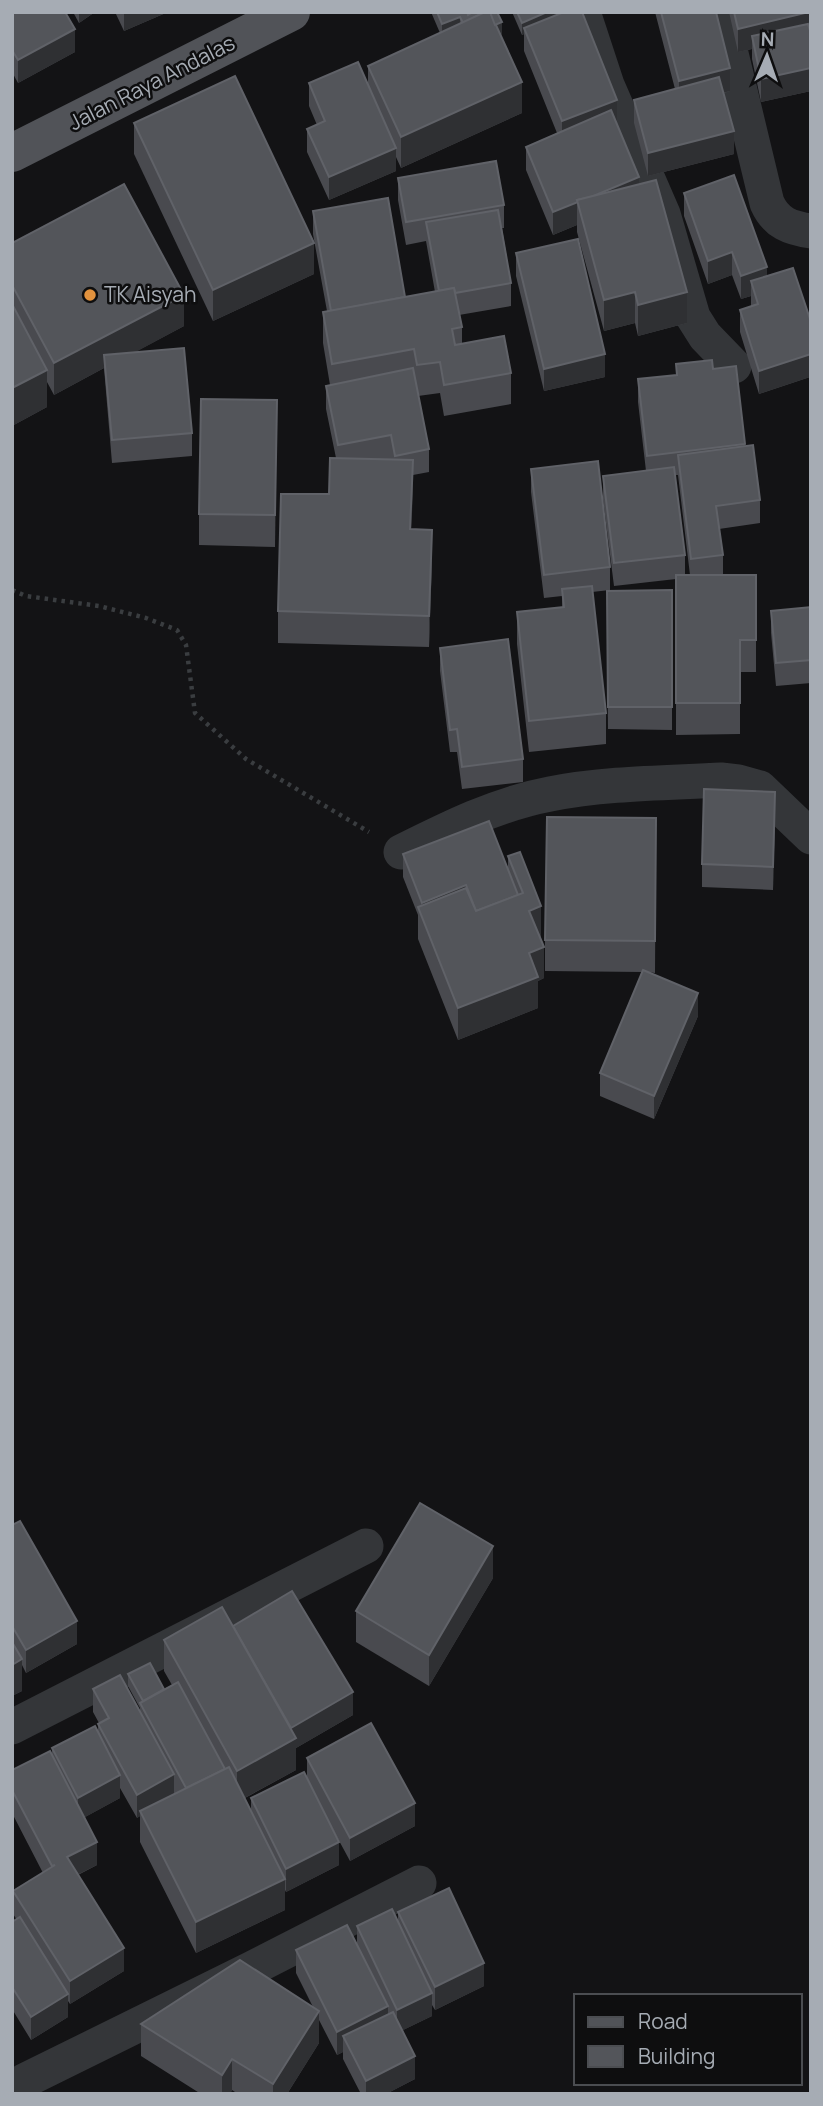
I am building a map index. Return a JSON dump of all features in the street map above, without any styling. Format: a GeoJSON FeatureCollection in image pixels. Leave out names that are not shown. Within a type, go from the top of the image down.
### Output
{"type":"FeatureCollection","features":[{"type":"Feature","properties":{"kind":"main road","name":"Jalan Raya Andalas"},"geometry":{"type":"LineString","coordinates":[[12,153],[279,15]]}},
{"type":"Feature","properties":{"kind":"street"},"geometry":{"type":"LineString","coordinates":[[583,12],[607,85],[663,214],[694,317],[705,336],[734,366]]}},
{"type":"Feature","properties":{"kind":"street"},"geometry":{"type":"LineString","coordinates":[[721,12],[745,54],[771,212],[786,225],[811,231]]}},
{"type":"Feature","properties":{"kind":"street"},"geometry":{"type":"LineString","coordinates":[[401,852],[458,823],[548,794],[612,786],[722,780],[760,788],[811,836]]}},
{"type":"Feature","properties":{"kind":"street"},"geometry":{"type":"LineString","coordinates":[[12,1727],[366,1545]]}},
{"type":"Feature","properties":{"kind":"street"},"geometry":{"type":"LineString","coordinates":[[29,2083],[419,1883]]}},
{"type":"Feature","properties":{"kind":"path"},"geometry":{"type":"LineString","coordinates":[[12,590],[26,596],[99,606],[177,629],[186,645],[195,713],[247,759],[401,852]]}},
{"type":"Feature","properties":{"kind":"building"},"geometry":{"type":"Polygon","coordinates":[[[12,12],[65,12],[75,29],[18,60],[12,50],[12,12]]]}},
{"type":"Feature","properties":{"kind":"building"},"geometry":{"type":"Polygon","coordinates":[[[437,12],[467,12],[468,15],[485,12],[463,23],[460,17],[442,24],[437,12]]]}},
{"type":"Feature","properties":{"kind":"building"},"geometry":{"type":"Polygon","coordinates":[[[490,12],[522,82],[401,137],[368,66],[490,12]]]}},
{"type":"Feature","properties":{"kind":"building"},"geometry":{"type":"Polygon","coordinates":[[[490,12],[497,12],[502,22],[495,25],[490,12]]]}},
{"type":"Feature","properties":{"kind":"building"},"geometry":{"type":"Polygon","coordinates":[[[517,12],[547,12],[522,23],[517,12]]]}},
{"type":"Feature","properties":{"kind":"building"},"geometry":{"type":"Polygon","coordinates":[[[564,12],[582,12],[617,100],[562,121],[524,28],[564,12]]]}},
{"type":"Feature","properties":{"kind":"building"},"geometry":{"type":"Polygon","coordinates":[[[661,12],[716,12],[730,68],[679,81],[661,12]]]}},
{"type":"Feature","properties":{"kind":"building"},"geometry":{"type":"Polygon","coordinates":[[[734,12],[809,12],[738,29],[734,12]]]}},
{"type":"Feature","properties":{"kind":"building"},"geometry":{"type":"Polygon","coordinates":[[[808,24],[811,34],[811,68],[761,79],[752,36],[808,24]]]}},
{"type":"Feature","properties":{"kind":"building"},"geometry":{"type":"Polygon","coordinates":[[[358,62],[396,148],[329,177],[307,129],[325,121],[309,83],[358,62]]]}},
{"type":"Feature","properties":{"kind":"building"},"geometry":{"type":"Polygon","coordinates":[[[235,76],[314,243],[213,290],[134,123],[235,76]]]}},
{"type":"Feature","properties":{"kind":"building"},"geometry":{"type":"Polygon","coordinates":[[[719,77],[734,131],[648,153],[634,100],[719,77]]]}},
{"type":"Feature","properties":{"kind":"building"},"geometry":{"type":"Polygon","coordinates":[[[611,110],[639,177],[553,212],[526,147],[611,110]]]}},
{"type":"Feature","properties":{"kind":"building"},"geometry":{"type":"Polygon","coordinates":[[[496,161],[504,205],[406,222],[398,178],[496,161]]]}},
{"type":"Feature","properties":{"kind":"building"},"geometry":{"type":"Polygon","coordinates":[[[734,175],[767,267],[741,276],[732,252],[708,261],[684,193],[734,175]]]}},
{"type":"Feature","properties":{"kind":"building"},"geometry":{"type":"Polygon","coordinates":[[[656,180],[687,292],[638,305],[635,292],[604,300],[577,200],[656,180]]]}},
{"type":"Feature","properties":{"kind":"building","name":"TK Aisyah"},"geometry":{"type":"Polygon","coordinates":[[[124,184],[184,295],[54,363],[12,285],[12,243],[124,184]]]}},
{"type":"Feature","properties":{"kind":"building"},"geometry":{"type":"Polygon","coordinates":[[[388,198],[405,297],[331,311],[313,211],[388,198]]]}},
{"type":"Feature","properties":{"kind":"building"},"geometry":{"type":"Polygon","coordinates":[[[498,210],[511,283],[455,293],[454,288],[439,291],[426,222],[498,210]]]}},
{"type":"Feature","properties":{"kind":"building"},"geometry":{"type":"Polygon","coordinates":[[[578,239],[605,354],[544,369],[516,253],[578,239]]]}},
{"type":"Feature","properties":{"kind":"building"},"geometry":{"type":"Polygon","coordinates":[[[793,268],[811,322],[811,354],[759,371],[740,310],[758,304],[751,281],[793,268]]]}},
{"type":"Feature","properties":{"kind":"building"},"geometry":{"type":"Polygon","coordinates":[[[454,288],[462,327],[452,329],[455,345],[504,336],[511,373],[444,385],[440,362],[417,365],[414,349],[332,364],[323,312],[454,288]]]}},
{"type":"Feature","properties":{"kind":"building"},"geometry":{"type":"Polygon","coordinates":[[[12,304],[47,370],[12,388],[12,304]]]}},
{"type":"Feature","properties":{"kind":"building"},"geometry":{"type":"Polygon","coordinates":[[[184,348],[192,433],[112,440],[104,355],[184,348]]]}},
{"type":"Feature","properties":{"kind":"building"},"geometry":{"type":"Polygon","coordinates":[[[712,360],[713,369],[736,366],[745,444],[647,456],[638,379],[677,375],[676,364],[712,360]]]}},
{"type":"Feature","properties":{"kind":"building"},"geometry":{"type":"Polygon","coordinates":[[[413,368],[429,449],[395,456],[391,435],[338,445],[326,386],[413,368]]]}},
{"type":"Feature","properties":{"kind":"building"},"geometry":{"type":"Polygon","coordinates":[[[201,399],[277,400],[275,515],[199,514],[201,399]]]}},
{"type":"Feature","properties":{"kind":"building"},"geometry":{"type":"Polygon","coordinates":[[[753,445],[760,500],[716,506],[723,555],[691,559],[678,455],[753,445]]]}},
{"type":"Feature","properties":{"kind":"building"},"geometry":{"type":"Polygon","coordinates":[[[330,458],[413,460],[410,529],[432,530],[429,616],[278,611],[281,494],[329,494],[330,458]]]}},
{"type":"Feature","properties":{"kind":"building"},"geometry":{"type":"Polygon","coordinates":[[[598,461],[610,567],[544,575],[531,469],[598,461]]]}},
{"type":"Feature","properties":{"kind":"building"},"geometry":{"type":"Polygon","coordinates":[[[674,467],[685,555],[614,563],[603,476],[674,467]]]}},
{"type":"Feature","properties":{"kind":"building"},"geometry":{"type":"Polygon","coordinates":[[[676,575],[756,575],[756,640],[740,640],[740,703],[676,703],[676,575]]]}},
{"type":"Feature","properties":{"kind":"building"},"geometry":{"type":"Polygon","coordinates":[[[592,586],[606,713],[529,721],[517,612],[564,607],[562,589],[592,586]]]}},
{"type":"Feature","properties":{"kind":"building"},"geometry":{"type":"Polygon","coordinates":[[[672,590],[672,707],[608,707],[607,591],[672,590]]]}},
{"type":"Feature","properties":{"kind":"building"},"geometry":{"type":"Polygon","coordinates":[[[811,607],[811,660],[776,663],[771,611],[811,607]]]}},
{"type":"Feature","properties":{"kind":"building"},"geometry":{"type":"Polygon","coordinates":[[[508,639],[523,759],[462,767],[457,729],[450,730],[440,648],[508,639]]]}},
{"type":"Feature","properties":{"kind":"building"},"geometry":{"type":"Polygon","coordinates":[[[704,789],[775,792],[773,867],[702,864],[704,789]]]}},
{"type":"Feature","properties":{"kind":"building"},"geometry":{"type":"Polygon","coordinates":[[[547,817],[656,818],[655,941],[545,940],[547,817]]]}},
{"type":"Feature","properties":{"kind":"building"},"geometry":{"type":"Polygon","coordinates":[[[489,821],[518,895],[476,911],[466,885],[422,903],[403,854],[489,821]]]}},
{"type":"Feature","properties":{"kind":"building"},"geometry":{"type":"Polygon","coordinates":[[[520,852],[541,906],[529,911],[544,947],[529,953],[538,977],[458,1008],[418,907],[466,888],[476,911],[523,893],[508,856],[520,852]]]}},
{"type":"Feature","properties":{"kind":"building"},"geometry":{"type":"Polygon","coordinates":[[[643,970],[698,993],[654,1096],[600,1073],[643,970]]]}},
{"type":"Feature","properties":{"kind":"building"},"geometry":{"type":"Polygon","coordinates":[[[420,1503],[493,1546],[429,1655],[356,1611],[420,1503]]]}},
{"type":"Feature","properties":{"kind":"building"},"geometry":{"type":"Polygon","coordinates":[[[20,1521],[77,1621],[26,1650],[12,1626],[12,1525],[20,1521]]]}},
{"type":"Feature","properties":{"kind":"building"},"geometry":{"type":"Polygon","coordinates":[[[292,1591],[353,1692],[291,1728],[233,1626],[292,1591]]]}},
{"type":"Feature","properties":{"kind":"building"},"geometry":{"type":"Polygon","coordinates":[[[222,1607],[296,1738],[237,1771],[164,1640],[222,1607]]]}},
{"type":"Feature","properties":{"kind":"building"},"geometry":{"type":"Polygon","coordinates":[[[12,1642],[22,1659],[12,1665],[12,1642]]]}},
{"type":"Feature","properties":{"kind":"building"},"geometry":{"type":"Polygon","coordinates":[[[150,1663],[164,1689],[143,1701],[128,1674],[150,1663]]]}},
{"type":"Feature","properties":{"kind":"building"},"geometry":{"type":"Polygon","coordinates":[[[120,1675],[174,1774],[137,1795],[98,1724],[109,1718],[93,1689],[120,1675]]]}},
{"type":"Feature","properties":{"kind":"building"},"geometry":{"type":"Polygon","coordinates":[[[178,1682],[225,1769],[186,1788],[140,1703],[178,1682]]]}},
{"type":"Feature","properties":{"kind":"building"},"geometry":{"type":"Polygon","coordinates":[[[371,1723],[415,1803],[350,1838],[307,1758],[371,1723]]]}},
{"type":"Feature","properties":{"kind":"building"},"geometry":{"type":"Polygon","coordinates":[[[95,1726],[120,1775],[78,1798],[52,1748],[95,1726]]]}},
{"type":"Feature","properties":{"kind":"building"},"geometry":{"type":"Polygon","coordinates":[[[50,1751],[97,1842],[67,1857],[124,1948],[70,1981],[13,1891],[55,1865],[52,1866],[12,1790],[12,1770],[50,1751]]]}},
{"type":"Feature","properties":{"kind":"building"},"geometry":{"type":"Polygon","coordinates":[[[229,1767],[285,1879],[196,1922],[140,1811],[229,1767]]]}},
{"type":"Feature","properties":{"kind":"building"},"geometry":{"type":"Polygon","coordinates":[[[304,1772],[339,1842],[286,1869],[251,1798],[304,1772]]]}},
{"type":"Feature","properties":{"kind":"building"},"geometry":{"type":"Polygon","coordinates":[[[449,1888],[484,1963],[435,1987],[398,1912],[449,1888]]]}},
{"type":"Feature","properties":{"kind":"building"},"geometry":{"type":"Polygon","coordinates":[[[392,1909],[432,1993],[397,2010],[357,1926],[392,1909]]]}},
{"type":"Feature","properties":{"kind":"building"},"geometry":{"type":"Polygon","coordinates":[[[20,1917],[68,1994],[31,2017],[12,1987],[12,1922],[20,1917]]]}},
{"type":"Feature","properties":{"kind":"building"},"geometry":{"type":"Polygon","coordinates":[[[347,1925],[388,2006],[337,2032],[296,1950],[347,1925]]]}},
{"type":"Feature","properties":{"kind":"building"},"geometry":{"type":"Polygon","coordinates":[[[240,1960],[319,2011],[273,2084],[232,2059],[222,2075],[141,2024],[240,1960]]]}},
{"type":"Feature","properties":{"kind":"building"},"geometry":{"type":"Polygon","coordinates":[[[393,2012],[415,2056],[366,2081],[343,2036],[393,2012]]]}},
{"type":"Feature","properties":{"kind":"place","name":"TK Aisyah"},"geometry":{"type":"Point","coordinates":[90,295]}}]}
